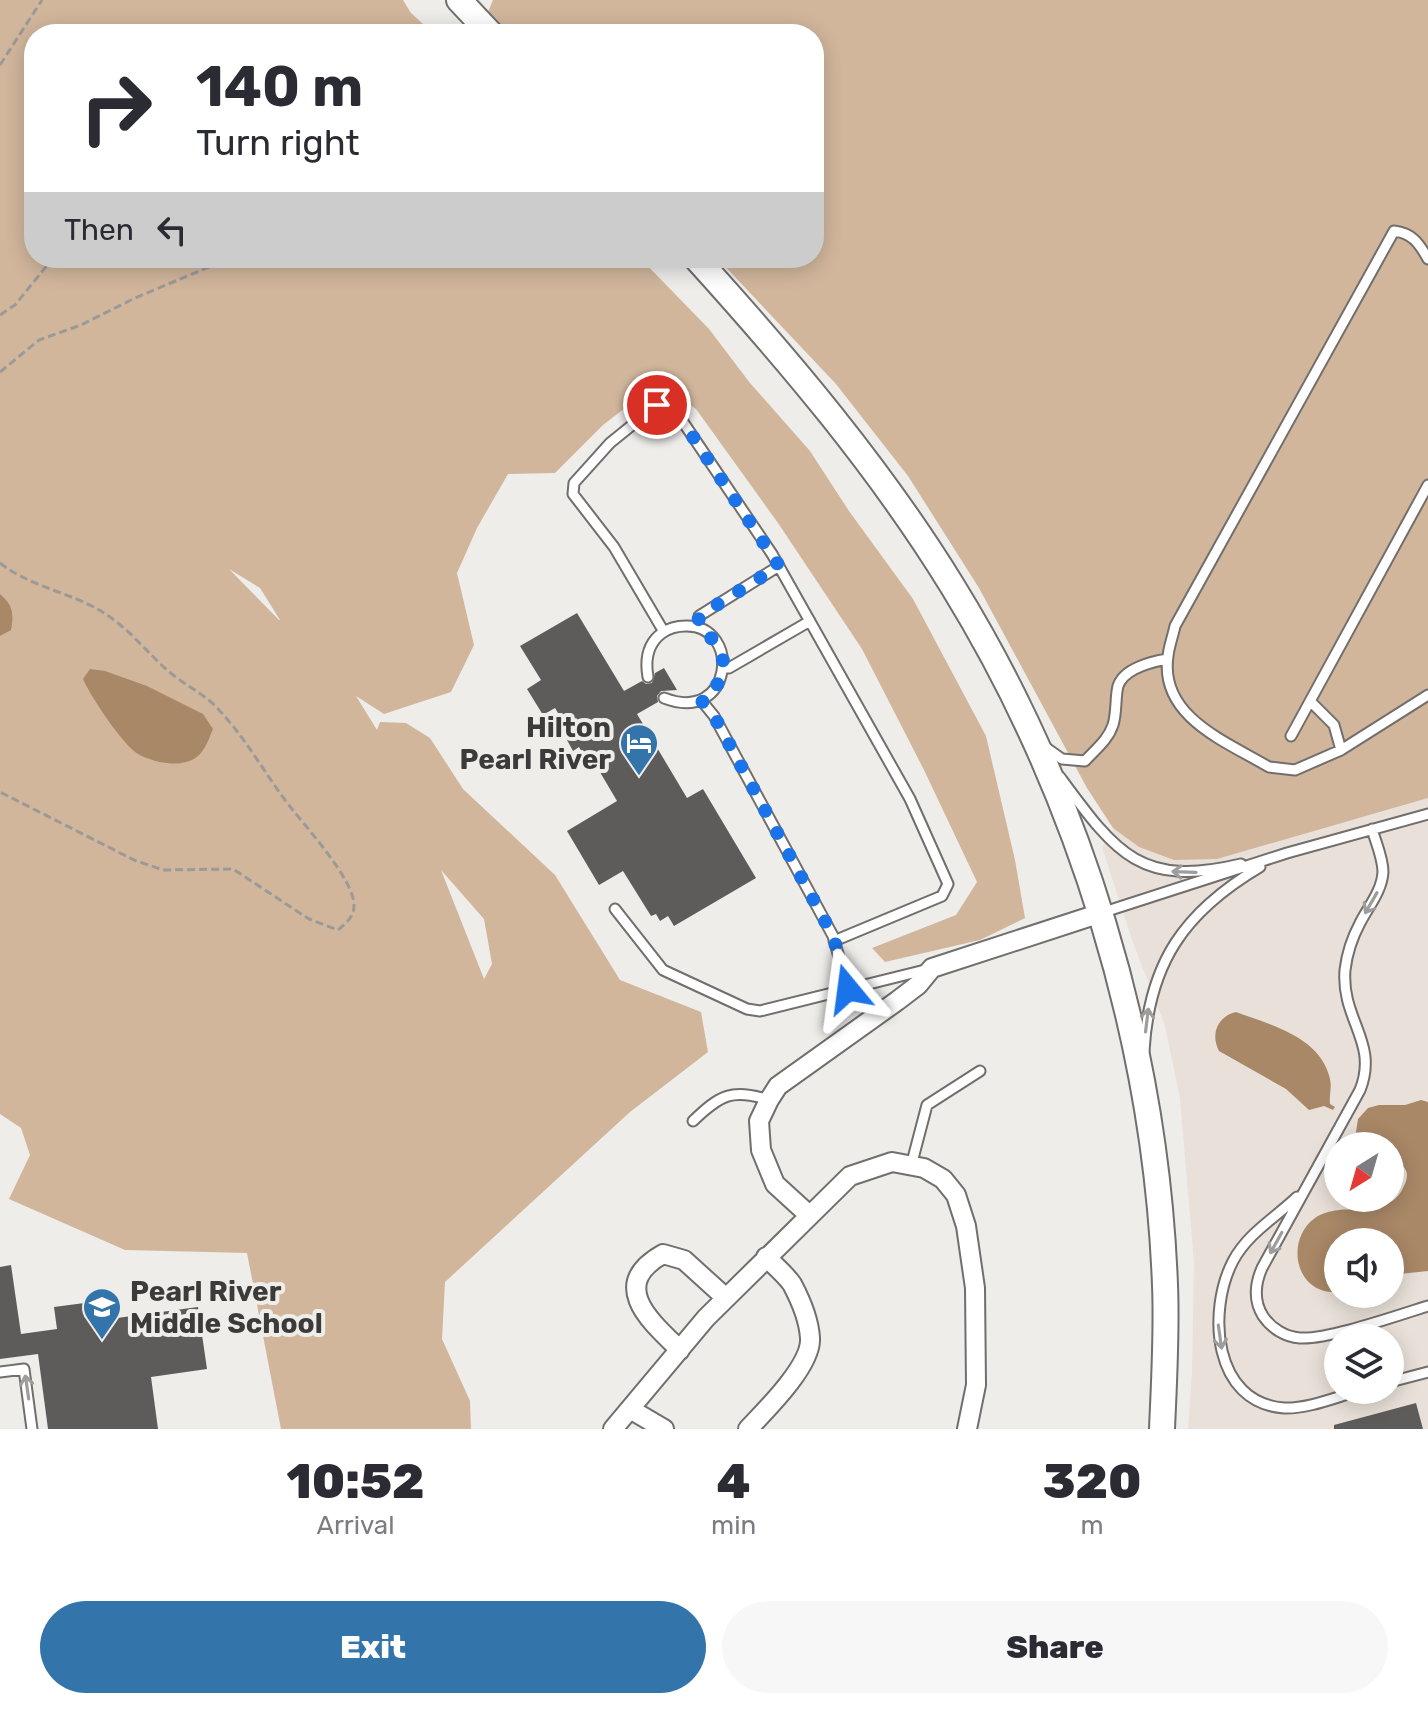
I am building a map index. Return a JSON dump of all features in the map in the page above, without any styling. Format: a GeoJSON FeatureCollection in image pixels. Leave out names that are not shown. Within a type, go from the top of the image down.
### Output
{"type":"FeatureCollection","features":[{"type":"Feature","properties":{"kind":"street"},"geometry":{"type":"LineString","coordinates":[[459,0],[482,24]]}},
{"type":"Feature","properties":{"kind":"street"},"geometry":{"type":"LineString","coordinates":[[705,268],[811,390],[904,512],[975,622],[1032,738],[1068,821],[1101,913],[1126,1007],[1145,1098],[1158,1192],[1166,1286],[1162,1429]]}},
{"type":"Feature","properties":{"kind":"street"},"geometry":{"type":"LineString","coordinates":[[809,1215],[775,1184],[761,1150],[759,1121],[778,1086],[918,985],[932,968],[1101,913]]}},
{"type":"Feature","properties":{"kind":"street"},"geometry":{"type":"LineString","coordinates":[[613,1429],[726,1298],[809,1215],[850,1176],[892,1162],[924,1168],[943,1179],[956,1195],[966,1226],[975,1288],[976,1385],[967,1429]]}},
{"type":"Feature","properties":{"kind":"street"},"geometry":{"type":"LineString","coordinates":[[680,1350],[646,1317],[637,1299],[637,1280],[647,1264],[663,1254],[684,1260],[726,1298]]}},
{"type":"Feature","properties":{"kind":"street"},"geometry":{"type":"LineString","coordinates":[[748,1429],[798,1371],[811,1341],[805,1315],[791,1284],[766,1257]]}},
{"type":"Feature","properties":{"kind":"street"},"geometry":{"type":"LineString","coordinates":[[630,1409],[664,1429]]}},
{"type":"Feature","properties":{"kind":"lane"},"geometry":{"type":"LineString","coordinates":[[1428,259],[1419,244],[1406,232],[1394,231],[1385,243],[1175,626],[1167,659],[1169,685],[1178,707],[1193,721],[1269,767],[1295,770],[1341,750],[1428,695]]}},
{"type":"Feature","properties":{"kind":"lane"},"geometry":{"type":"LineString","coordinates":[[664,632],[614,547],[573,494],[574,483],[610,443],[657,405],[679,416],[779,566],[910,799],[948,884],[942,896],[834,941]]}},
{"type":"Feature","properties":{"kind":"lane"},"geometry":{"type":"LineString","coordinates":[[1291,736],[1428,485]]}},
{"type":"Feature","properties":{"kind":"lane"},"geometry":{"type":"LineString","coordinates":[[698,627],[699,616],[779,566]]}},
{"type":"Feature","properties":{"kind":"lane"},"geometry":{"type":"LineString","coordinates":[[723,668],[729,668],[810,621]]}},
{"type":"Feature","properties":{"kind":"lane"},"geometry":{"type":"LineString","coordinates":[[648,677],[648,652],[654,640],[664,632],[676,627],[698,627],[719,646],[723,668],[712,693],[689,703],[664,698]]}},
{"type":"Feature","properties":{"kind":"lane"},"geometry":{"type":"LineString","coordinates":[[1032,738],[1062,759],[1085,761],[1107,738],[1119,683],[1127,674],[1148,662],[1167,659]]}},
{"type":"Feature","properties":{"kind":"lane"},"geometry":{"type":"LineString","coordinates":[[701,700],[721,730],[834,941],[848,989]]}},
{"type":"Feature","properties":{"kind":"lane"},"geometry":{"type":"LineString","coordinates":[[1310,701],[1334,725],[1341,750]]}},
{"type":"Feature","properties":{"kind":"lane"},"geometry":{"type":"LineString","coordinates":[[1032,738],[1099,828],[1122,850],[1151,867],[1183,873],[1202,872],[1287,853]]}},
{"type":"Feature","properties":{"kind":"lane"},"geometry":{"type":"LineString","coordinates":[[1101,913],[1287,853],[1428,814]]}},
{"type":"Feature","properties":{"kind":"lane"},"geometry":{"type":"LineString","coordinates":[[1372,829],[1383,871],[1381,883],[1347,952],[1345,987],[1347,1004],[1365,1048],[1367,1070],[1360,1090],[1258,1278],[1257,1299],[1265,1319],[1284,1334],[1308,1338],[1428,1306]]}},
{"type":"Feature","properties":{"kind":"lane"},"geometry":{"type":"LineString","coordinates":[[1145,1098],[1148,1007],[1168,953],[1184,930],[1218,896],[1250,873],[1287,853]]}},
{"type":"Feature","properties":{"kind":"lane"},"geometry":{"type":"LineString","coordinates":[[615,909],[663,970],[747,1009],[760,1011],[932,968]]}},
{"type":"Feature","properties":{"kind":"lane"},"geometry":{"type":"LineString","coordinates":[[911,1166],[927,1105],[980,1071]]}},
{"type":"Feature","properties":{"kind":"lane"},"geometry":{"type":"LineString","coordinates":[[693,1121],[724,1096],[746,1092],[769,1100]]}},
{"type":"Feature","properties":{"kind":"lane"},"geometry":{"type":"LineString","coordinates":[[1310,1181],[1292,1202],[1253,1235],[1234,1261],[1219,1304],[1219,1334],[1234,1381],[1244,1391],[1271,1406],[1301,1406],[1324,1400]]}},
{"type":"Feature","properties":{"kind":"lane"},"geometry":{"type":"LineString","coordinates":[[0,1372],[24,1369],[32,1429]]}},
{"type":"Feature","properties":{"kind":"lane"},"geometry":{"type":"LineString","coordinates":[[1404,1378],[1428,1372]]}},
{"type":"Feature","properties":{"kind":"path"},"geometry":{"type":"LineString","coordinates":[[26,24],[42,0]]}},
{"type":"Feature","properties":{"kind":"path"},"geometry":{"type":"LineString","coordinates":[[0,65],[24,28]]}},
{"type":"Feature","properties":{"kind":"path"},"geometry":{"type":"LineString","coordinates":[[0,315],[15,305],[45,268]]}},
{"type":"Feature","properties":{"kind":"path"},"geometry":{"type":"LineString","coordinates":[[0,372],[39,340],[81,325],[206,268]]}},
{"type":"Feature","properties":{"kind":"path"},"geometry":{"type":"LineString","coordinates":[[0,563],[34,583],[76,598],[114,619],[176,678],[219,708],[324,848],[347,885],[355,904],[350,920],[338,930],[309,919],[233,869],[163,870],[134,860],[0,792]]}},
{"type":"Feature","properties":{"kind":"shaded area"},"geometry":{"type":"Polygon","coordinates":[[[0,0],[403,0],[423,24],[24,24],[24,268],[650,268],[709,329],[750,383],[810,451],[913,599],[986,736],[1025,918],[980,940],[885,962],[872,948],[956,915],[977,882],[862,649],[778,523],[696,409],[668,390],[647,391],[603,425],[555,473],[508,474],[477,528],[457,573],[474,645],[451,692],[384,714],[356,696],[377,730],[380,722],[406,723],[430,738],[463,789],[555,875],[620,980],[701,1012],[708,1052],[630,1112],[445,1282],[442,1339],[470,1401],[471,1429],[281,1429],[247,1253],[125,1250],[9,1199],[30,1155],[21,1128],[0,1114],[0,0]],[[229,569],[280,620],[260,588],[229,569]],[[441,870],[484,979],[492,964],[484,919],[441,870]]]}},
{"type":"Feature","properties":{"kind":"shaded area"},"geometry":{"type":"Polygon","coordinates":[[[493,0],[1428,0],[1428,798],[1217,859],[1174,860],[1139,847],[1113,828],[1087,788],[979,588],[908,476],[836,384],[726,268],[824,268],[824,24],[499,24],[488,12],[493,0]]]}},
{"type":"Feature","properties":{"kind":"shaded area"},"geometry":{"type":"Polygon","coordinates":[[[0,594],[12,610],[12,619],[11,630],[0,636],[0,594]]]}},
{"type":"Feature","properties":{"kind":"shaded area"},"geometry":{"type":"Polygon","coordinates":[[[90,669],[147,686],[203,714],[213,729],[203,750],[192,760],[177,763],[152,760],[131,749],[87,687],[83,679],[90,669]]]}},
{"type":"Feature","properties":{"kind":"shaded area"},"geometry":{"type":"Polygon","coordinates":[[[1428,754],[1428,1429],[1188,1429],[1194,1263],[1180,1099],[1165,1026],[1132,940],[1102,847],[1117,824],[1428,754]]]}},
{"type":"Feature","properties":{"kind":"shaded area"},"geometry":{"type":"Polygon","coordinates":[[[1236,1012],[1293,1035],[1316,1053],[1330,1079],[1330,1104],[1335,1107],[1333,1110],[1324,1106],[1309,1110],[1286,1089],[1219,1051],[1215,1038],[1217,1027],[1224,1017],[1236,1012]]]}},
{"type":"Feature","properties":{"kind":"shaded area"},"geometry":{"type":"Polygon","coordinates":[[[1421,1100],[1428,1102],[1428,1271],[1404,1274],[1404,1228],[1324,1228],[1323,1291],[1303,1275],[1297,1251],[1306,1227],[1315,1218],[1330,1212],[1404,1212],[1407,1174],[1404,1167],[1404,1132],[1356,1132],[1358,1119],[1368,1108],[1405,1105],[1421,1100]]]}},
{"type":"Feature","properties":{"kind":"building","name":"Hilton Pearl River"},"geometry":{"type":"Polygon","coordinates":[[[577,613],[624,691],[642,681],[652,683],[655,673],[664,668],[677,690],[661,691],[657,696],[658,702],[637,714],[687,798],[703,789],[756,878],[674,926],[668,916],[660,921],[656,914],[651,916],[623,871],[599,885],[567,831],[617,801],[594,762],[589,765],[579,747],[573,751],[562,731],[567,728],[555,708],[543,715],[527,689],[541,680],[520,646],[577,613]]]}},
{"type":"Feature","properties":{"kind":"building","name":"Pearl River Middle School"},"geometry":{"type":"Polygon","coordinates":[[[11,1265],[21,1334],[57,1329],[54,1307],[92,1302],[95,1321],[198,1307],[207,1369],[151,1377],[158,1429],[48,1429],[38,1354],[0,1359],[0,1267],[11,1265]]]}},
{"type":"Feature","properties":{"kind":"building"},"geometry":{"type":"Polygon","coordinates":[[[1416,1403],[1423,1429],[1334,1429],[1334,1425],[1416,1403]]]}},
{"type":"Feature","properties":{"kind":"place","name":"Hilton Pearl River"},"geometry":{"type":"Point","coordinates":[639,777]}},
{"type":"Feature","properties":{"kind":"place","name":"Pearl River Middle School"},"geometry":{"type":"Point","coordinates":[102,1341]}},
{"type":"Feature","properties":{"kind":"route"},"geometry":{"type":"LineString","coordinates":[[657,405],[679,416],[779,566],[699,616],[698,627],[711,636],[723,658],[719,683],[712,693],[701,700],[714,716],[833,936],[848,989]]}}]}
